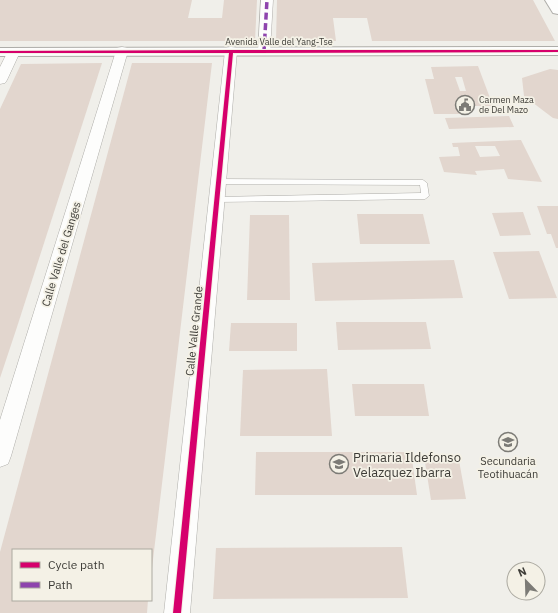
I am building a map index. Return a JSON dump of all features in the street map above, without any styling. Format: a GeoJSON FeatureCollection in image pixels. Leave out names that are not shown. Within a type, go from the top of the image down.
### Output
{"type":"FeatureCollection","features":[{"type":"Feature","properties":{"kind":"street"},"geometry":{"type":"LineString","coordinates":[[264,51],[267,0]]}},
{"type":"Feature","properties":{"kind":"street"},"geometry":{"type":"LineString","coordinates":[[552,0],[558,10]]}},
{"type":"Feature","properties":{"kind":"street","name":"Avenida Valle del Yang-Tse"},"geometry":{"type":"LineString","coordinates":[[7,52],[558,50]]}},
{"type":"Feature","properties":{"kind":"street","name":"Calle Valle del Ganges"},"geometry":{"type":"LineString","coordinates":[[0,456],[122,51]]}},
{"type":"Feature","properties":{"kind":"street","name":"Calle Valle Grande"},"geometry":{"type":"LineString","coordinates":[[176,613],[231,51]]}},
{"type":"Feature","properties":{"kind":"street"},"geometry":{"type":"LineString","coordinates":[[0,80],[7,52]]}},
{"type":"Feature","properties":{"kind":"lane"},"geometry":{"type":"LineString","coordinates":[[423,183],[425,196],[218,190],[423,183]]}},
{"type":"Feature","properties":{"kind":"building"},"geometry":{"type":"Polygon","coordinates":[[[0,0],[192,0],[188,18],[222,18],[224,0],[257,0],[255,41],[0,41],[0,0]]]}},
{"type":"Feature","properties":{"kind":"building"},"geometry":{"type":"Polygon","coordinates":[[[277,0],[533,0],[555,41],[372,41],[367,18],[333,18],[336,41],[276,41],[277,0]]]}},
{"type":"Feature","properties":{"kind":"building"},"geometry":{"type":"Polygon","coordinates":[[[102,63],[0,378],[0,109],[21,64],[102,63]]]}},
{"type":"Feature","properties":{"kind":"building"},"geometry":{"type":"Polygon","coordinates":[[[132,63],[212,63],[152,568],[152,549],[12,549],[12,601],[148,601],[147,613],[0,613],[0,552],[132,63]]]}},
{"type":"Feature","properties":{"kind":"building"},"geometry":{"type":"Polygon","coordinates":[[[478,66],[493,106],[468,106],[470,114],[434,114],[425,79],[434,79],[431,67],[478,66]],[[455,77],[460,91],[466,91],[462,77],[455,77]]]}},
{"type":"Feature","properties":{"kind":"building"},"geometry":{"type":"Polygon","coordinates":[[[550,69],[558,70],[558,119],[553,118],[524,96],[522,78],[550,69]]]}},
{"type":"Feature","properties":{"kind":"building"},"geometry":{"type":"Polygon","coordinates":[[[509,116],[514,127],[449,129],[445,118],[509,116]]]}},
{"type":"Feature","properties":{"kind":"building"},"geometry":{"type":"Polygon","coordinates":[[[521,140],[542,182],[508,179],[504,169],[475,171],[477,175],[444,172],[439,157],[460,156],[458,147],[453,147],[452,143],[521,140]],[[475,146],[480,157],[500,156],[495,146],[475,146]]]}},
{"type":"Feature","properties":{"kind":"building"},"geometry":{"type":"Polygon","coordinates":[[[537,206],[558,206],[558,248],[556,248],[551,234],[547,234],[537,206]]]}},
{"type":"Feature","properties":{"kind":"building"},"geometry":{"type":"Polygon","coordinates":[[[523,212],[531,235],[500,236],[492,213],[523,212]]]}},
{"type":"Feature","properties":{"kind":"building"},"geometry":{"type":"Polygon","coordinates":[[[357,214],[423,214],[430,244],[360,244],[357,214]]]}},
{"type":"Feature","properties":{"kind":"building"},"geometry":{"type":"Polygon","coordinates":[[[250,215],[289,215],[290,300],[247,300],[250,215]]]}},
{"type":"Feature","properties":{"kind":"building"},"geometry":{"type":"Polygon","coordinates":[[[539,251],[557,298],[509,299],[493,252],[539,251]]]}},
{"type":"Feature","properties":{"kind":"building"},"geometry":{"type":"Polygon","coordinates":[[[454,260],[463,298],[315,301],[312,263],[454,260]]]}},
{"type":"Feature","properties":{"kind":"building"},"geometry":{"type":"Polygon","coordinates":[[[336,322],[426,322],[431,349],[338,350],[336,322]]]}},
{"type":"Feature","properties":{"kind":"building"},"geometry":{"type":"Polygon","coordinates":[[[231,323],[297,323],[297,351],[229,351],[231,323]]]}},
{"type":"Feature","properties":{"kind":"building"},"geometry":{"type":"Polygon","coordinates":[[[327,369],[332,436],[240,436],[243,370],[327,369]]]}},
{"type":"Feature","properties":{"kind":"building"},"geometry":{"type":"Polygon","coordinates":[[[352,384],[424,384],[429,416],[355,416],[352,384]]]}},
{"type":"Feature","properties":{"kind":"building"},"geometry":{"type":"Polygon","coordinates":[[[256,452],[411,452],[417,495],[255,495],[256,452]]]}},
{"type":"Feature","properties":{"kind":"building"},"geometry":{"type":"Polygon","coordinates":[[[458,455],[466,499],[431,500],[424,456],[458,455]]]}},
{"type":"Feature","properties":{"kind":"building"},"geometry":{"type":"Polygon","coordinates":[[[402,547],[408,598],[213,599],[216,548],[402,547]]]}},
{"type":"Feature","properties":{"kind":"marked path"},"geometry":{"type":"LineString","coordinates":[[264,51],[267,0]]}},
{"type":"Feature","properties":{"kind":"cycle path"},"geometry":{"type":"LineString","coordinates":[[177,613],[231,51]]}},
{"type":"Feature","properties":{"kind":"cycle path"},"geometry":{"type":"LineString","coordinates":[[0,52],[558,51]]}},
{"type":"Feature","properties":{"kind":"place","name":"Carmen Maza de Del Mazo"},"geometry":{"type":"Point","coordinates":[465,105]}},
{"type":"Feature","properties":{"kind":"place","name":"Secundaria Teotihuacán"},"geometry":{"type":"Point","coordinates":[508,442]}},
{"type":"Feature","properties":{"kind":"place","name":"Primaria Ildefonso Velazquez Ibarra"},"geometry":{"type":"Point","coordinates":[339,464]}}]}
